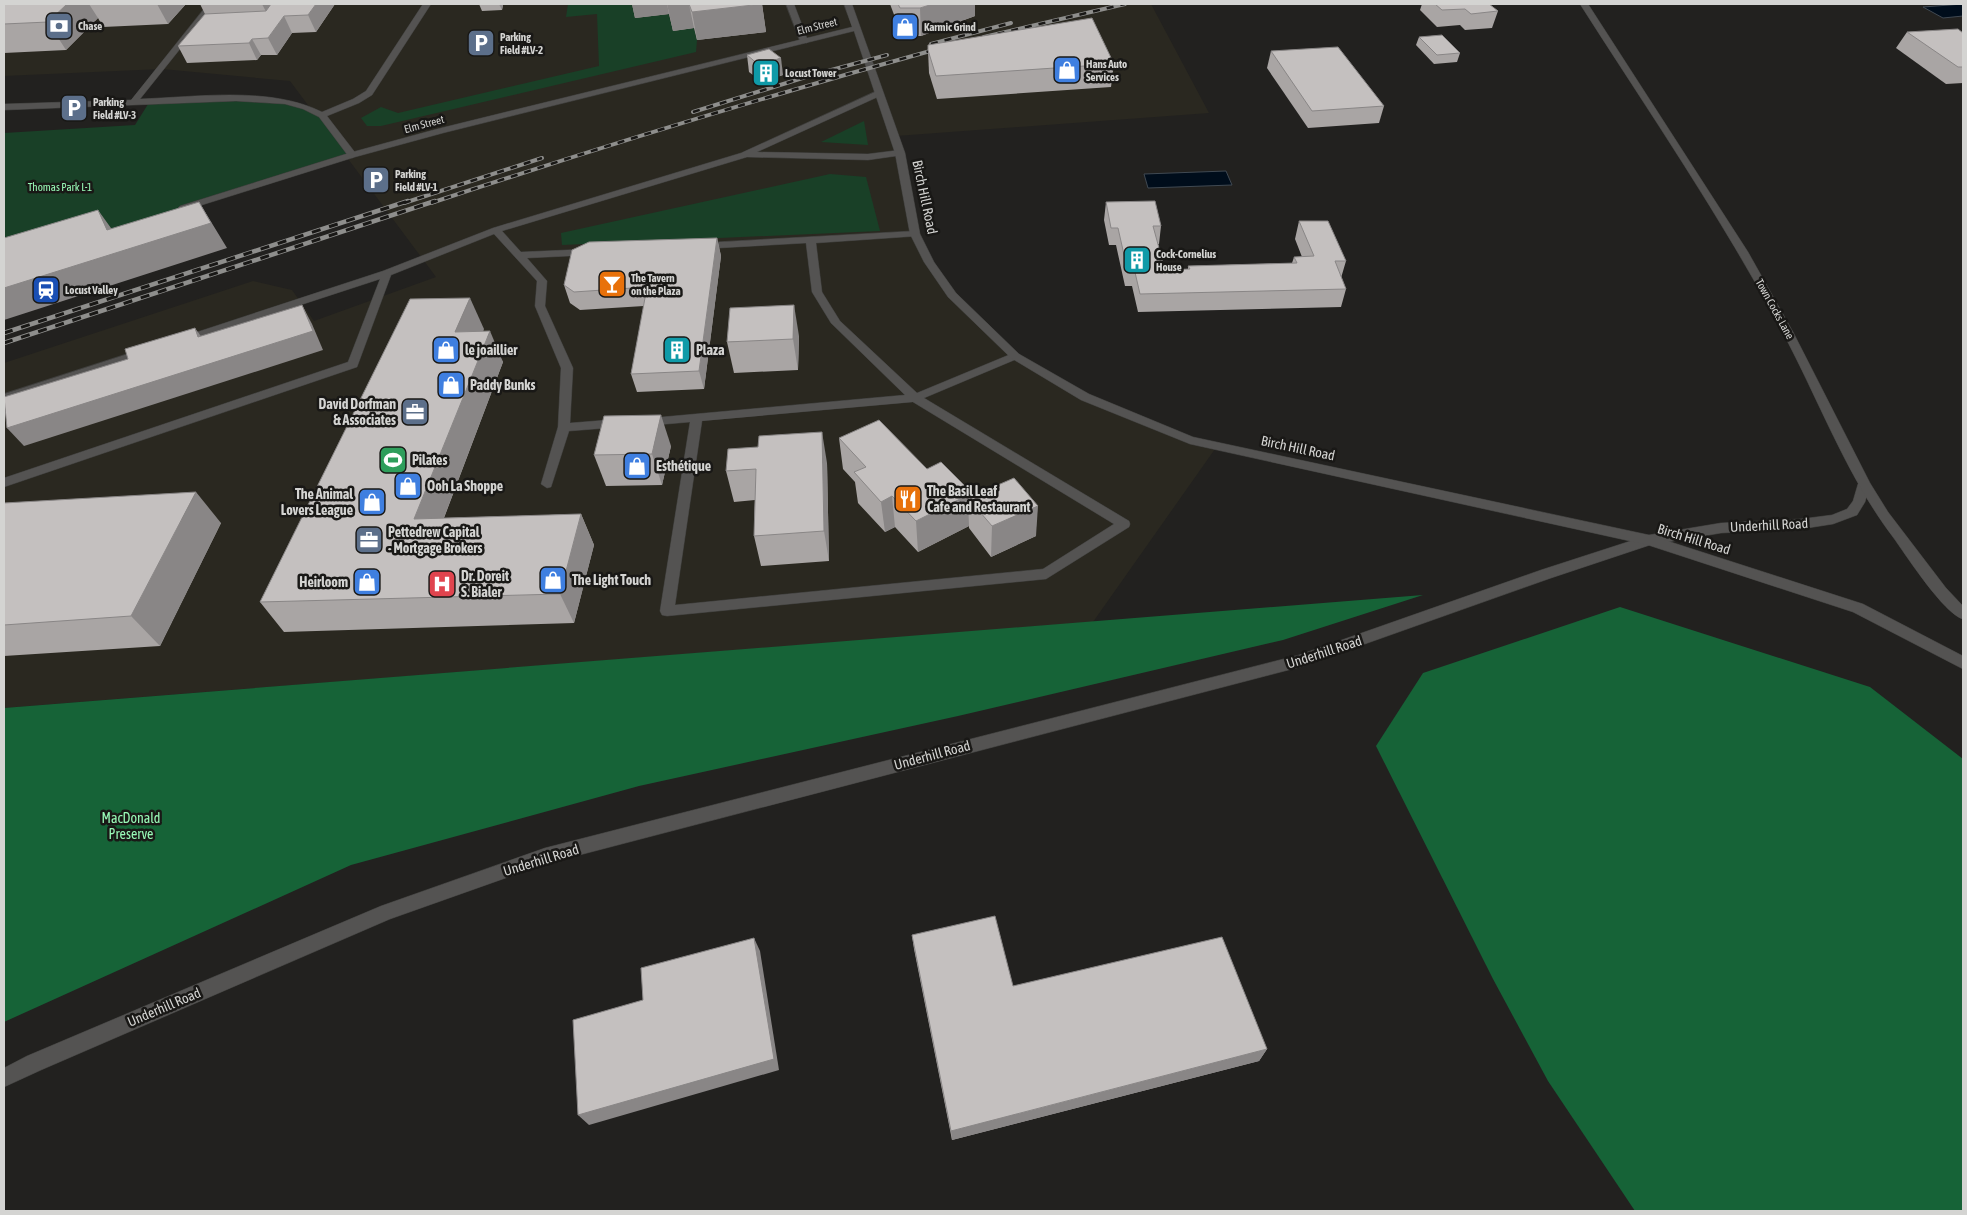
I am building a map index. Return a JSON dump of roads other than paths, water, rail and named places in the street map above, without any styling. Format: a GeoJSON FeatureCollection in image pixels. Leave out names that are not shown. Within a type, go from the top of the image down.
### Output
{"type":"FeatureCollection","features":[{"type":"Feature","properties":{"kind":"street"},"geometry":{"type":"LineString","coordinates":[[134,101],[212,4]]}},
{"type":"Feature","properties":{"kind":"street"},"geometry":{"type":"LineString","coordinates":[[322,115],[356,101],[368,93],[427,4]]}},
{"type":"Feature","properties":{"kind":"street"},"geometry":{"type":"LineString","coordinates":[[790,4],[804,41]]}},
{"type":"Feature","properties":{"kind":"street","name":"Birch Hill Road"},"geometry":{"type":"LineString","coordinates":[[848,4],[900,153],[915,234],[929,262],[952,295],[1015,356],[1086,397],[1190,440],[1649,540],[1858,608],[1963,663]]}},
{"type":"Feature","properties":{"kind":"street","name":"Town Cocks Lane"},"geometry":{"type":"LineString","coordinates":[[1584,4],[1743,252],[1788,332],[1864,484],[1883,515],[1942,592],[1963,614]]}},
{"type":"Feature","properties":{"kind":"street","name":"Elm Street"},"geometry":{"type":"LineString","coordinates":[[172,211],[352,155],[440,131],[856,28]]}},
{"type":"Feature","properties":{"kind":"street"},"geometry":{"type":"LineString","coordinates":[[170,344],[387,274],[496,230],[744,156],[879,93]]}},
{"type":"Feature","properties":{"kind":"street"},"geometry":{"type":"LineString","coordinates":[[4,107],[236,98],[286,101],[306,107],[322,115],[352,155]]}},
{"type":"Feature","properties":{"kind":"street"},"geometry":{"type":"LineString","coordinates":[[744,156],[868,157],[900,153]]}},
{"type":"Feature","properties":{"kind":"street"},"geometry":{"type":"LineString","coordinates":[[496,230],[521,255],[542,281],[540,306],[567,368],[564,427],[547,484]]}},
{"type":"Feature","properties":{"kind":"street"},"geometry":{"type":"LineString","coordinates":[[695,246],[915,234]]}},
{"type":"Feature","properties":{"kind":"street"},"geometry":{"type":"LineString","coordinates":[[697,418],[666,611],[1046,574],[1124,524],[915,398],[836,323],[818,292],[811,240]]}},
{"type":"Feature","properties":{"kind":"street"},"geometry":{"type":"LineString","coordinates":[[521,255],[598,251]]}},
{"type":"Feature","properties":{"kind":"street"},"geometry":{"type":"LineString","coordinates":[[4,483],[353,364],[387,274]]}},
{"type":"Feature","properties":{"kind":"street"},"geometry":{"type":"LineString","coordinates":[[4,398],[152,350]]}},
{"type":"Feature","properties":{"kind":"street"},"geometry":{"type":"LineString","coordinates":[[564,427],[697,418],[915,398],[1015,356]]}},
{"type":"Feature","properties":{"kind":"street","name":"Underhill Road"},"geometry":{"type":"LineString","coordinates":[[4,1078],[387,912],[545,856],[1300,661],[1546,574],[1649,540],[1720,528],[1801,524],[1832,519],[1852,512],[1859,502],[1864,484]]}},
{"type":"Feature","properties":{"kind":"water"},"geometry":{"type":"Polygon","coordinates":[[[1963,4],[1963,16],[1943,18],[1923,7],[1963,4]]]}},
{"type":"Feature","properties":{"kind":"water"},"geometry":{"type":"Polygon","coordinates":[[[1226,171],[1232,185],[1148,188],[1144,174],[1226,171]]]}},
{"type":"Feature","properties":{"kind":"railway"},"geometry":{"type":"LineString","coordinates":[[984,37],[1125,4]]}},
{"type":"Feature","properties":{"kind":"railway"},"geometry":{"type":"LineString","coordinates":[[931,44],[1011,23]]}},
{"type":"Feature","properties":{"kind":"railway"},"geometry":{"type":"LineString","coordinates":[[431,203],[685,122],[941,48]]}},
{"type":"Feature","properties":{"kind":"railway"},"geometry":{"type":"LineString","coordinates":[[693,112],[809,76],[887,55]]}},
{"type":"Feature","properties":{"kind":"railway"},"geometry":{"type":"LineString","coordinates":[[404,203],[542,158]]}},
{"type":"Feature","properties":{"kind":"railway"},"geometry":{"type":"LineString","coordinates":[[4,333],[408,201]]}},
{"type":"Feature","properties":{"kind":"railway"},"geometry":{"type":"LineString","coordinates":[[4,343],[435,201]]}},
{"type":"Feature","properties":{"kind":"place","name":"Chase"},"geometry":{"type":"Point","coordinates":[59,26]}},
{"type":"Feature","properties":{"kind":"place","name":"Karmic Grind"},"geometry":{"type":"Point","coordinates":[905,27]}},
{"type":"Feature","properties":{"kind":"place","name":"Parking Field #LV-2"},"geometry":{"type":"Point","coordinates":[481,43]}},
{"type":"Feature","properties":{"kind":"place","name":"Hans Auto Services"},"geometry":{"type":"Point","coordinates":[1067,70]}},
{"type":"Feature","properties":{"kind":"place","name":"Locust Tower"},"geometry":{"type":"Point","coordinates":[766,73]}},
{"type":"Feature","properties":{"kind":"place","name":"Parking Field #LV-3"},"geometry":{"type":"Point","coordinates":[74,108]}},
{"type":"Feature","properties":{"kind":"place","name":"Parking Field #LV-1"},"geometry":{"type":"Point","coordinates":[376,180]}},
{"type":"Feature","properties":{"kind":"place","name":"Cock-Cornelius House"},"geometry":{"type":"Point","coordinates":[1137,260]}},
{"type":"Feature","properties":{"kind":"place","name":"The Tavern on the Plaza"},"geometry":{"type":"Point","coordinates":[612,284]}},
{"type":"Feature","properties":{"kind":"place","name":"Locust Valley"},"geometry":{"type":"Point","coordinates":[46,290]}},
{"type":"Feature","properties":{"kind":"place","name":"le joaillier"},"geometry":{"type":"Point","coordinates":[446,350]}},
{"type":"Feature","properties":{"kind":"place","name":"Plaza"},"geometry":{"type":"Point","coordinates":[677,350]}},
{"type":"Feature","properties":{"kind":"place","name":"Paddy Bunks"},"geometry":{"type":"Point","coordinates":[451,385]}},
{"type":"Feature","properties":{"kind":"place","name":"David Dorfman & Associates"},"geometry":{"type":"Point","coordinates":[415,412]}},
{"type":"Feature","properties":{"kind":"place","name":"Pilates"},"geometry":{"type":"Point","coordinates":[393,460]}},
{"type":"Feature","properties":{"kind":"place","name":"Esthétique"},"geometry":{"type":"Point","coordinates":[637,466]}},
{"type":"Feature","properties":{"kind":"place","name":"Ooh La Shoppe"},"geometry":{"type":"Point","coordinates":[408,486]}},
{"type":"Feature","properties":{"kind":"place","name":"The Basil Leaf Cafe and Restaurant"},"geometry":{"type":"Point","coordinates":[908,499]}},
{"type":"Feature","properties":{"kind":"place","name":"The Animal Lovers League"},"geometry":{"type":"Point","coordinates":[372,502]}},
{"type":"Feature","properties":{"kind":"place","name":"Pettedrew Capital - Mortgage Brokers"},"geometry":{"type":"Point","coordinates":[369,540]}},
{"type":"Feature","properties":{"kind":"place","name":"The Light Touch"},"geometry":{"type":"Point","coordinates":[553,580]}},
{"type":"Feature","properties":{"kind":"place","name":"Heirloom"},"geometry":{"type":"Point","coordinates":[367,582]}},
{"type":"Feature","properties":{"kind":"place","name":"Dr. Doreit S. Bialer"},"geometry":{"type":"Point","coordinates":[442,584]}},
{"type":"Feature","properties":{"kind":"park label","name":"Thomas Park L-1"},"geometry":{"type":"Point","coordinates":[60,187]}},
{"type":"Feature","properties":{"kind":"park label","name":"MacDonald Preserve"},"geometry":{"type":"Point","coordinates":[131,826]}}]}
